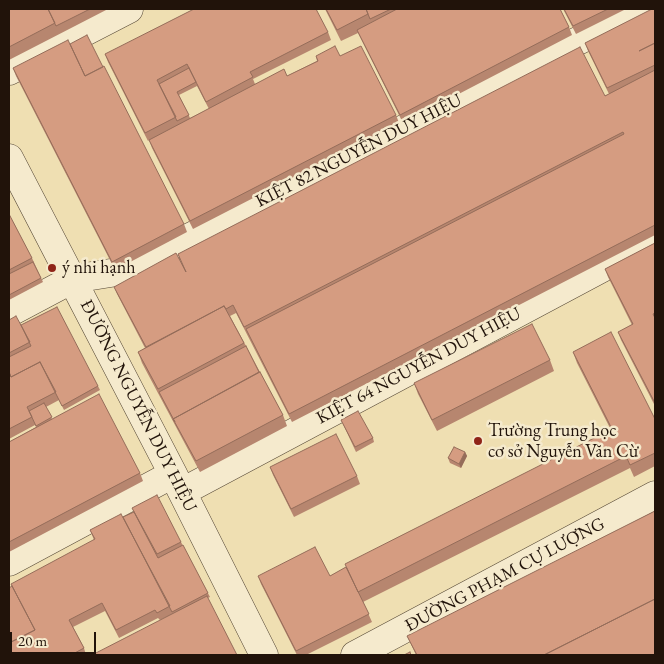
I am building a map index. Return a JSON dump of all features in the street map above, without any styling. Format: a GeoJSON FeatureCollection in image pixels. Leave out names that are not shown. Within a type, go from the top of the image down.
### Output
{"type":"FeatureCollection","features":[{"type":"Feature","properties":{"kind":"street"},"geometry":{"type":"LineString","coordinates":[[9,71],[129,9]]}},
{"type":"Feature","properties":{"kind":"street","name":"KIỆT 82 NGUYỄN DUY HIỆU"},"geometry":{"type":"LineString","coordinates":[[9,313],[73,279],[123,271],[641,9]]}},
{"type":"Feature","properties":{"kind":"street","name":"ĐƯỜNG NGUYỄN DUY HIỆU"},"geometry":{"type":"LineString","coordinates":[[9,158],[178,483],[264,655]]}},
{"type":"Feature","properties":{"kind":"street","name":"KIỆT 64 NGUYỄN DUY HIỆU"},"geometry":{"type":"LineString","coordinates":[[9,562],[178,483],[655,240]]}},
{"type":"Feature","properties":{"kind":"street","name":"ĐƯỜNG PHẠM CỰ LƯỢNG"},"geometry":{"type":"LineString","coordinates":[[355,655],[655,495]]}},
{"type":"Feature","properties":{"kind":"building"},"geometry":{"type":"Polygon","coordinates":[[[9,9],[48,9],[55,23],[9,47],[9,9]]]}},
{"type":"Feature","properties":{"kind":"building"},"geometry":{"type":"Polygon","coordinates":[[[48,9],[90,9],[56,26],[48,9]]]}},
{"type":"Feature","properties":{"kind":"building"},"geometry":{"type":"Polygon","coordinates":[[[194,9],[316,9],[328,32],[250,72],[253,77],[206,102],[187,64],[157,80],[176,117],[145,133],[105,54],[194,9]]]}},
{"type":"Feature","properties":{"kind":"building"},"geometry":{"type":"Polygon","coordinates":[[[326,9],[366,9],[368,14],[337,30],[326,9]]]}},
{"type":"Feature","properties":{"kind":"building"},"geometry":{"type":"Polygon","coordinates":[[[366,9],[391,9],[370,19],[366,9]]]}},
{"type":"Feature","properties":{"kind":"building"},"geometry":{"type":"Polygon","coordinates":[[[397,9],[560,9],[569,27],[400,115],[357,30],[397,9]]]}},
{"type":"Feature","properties":{"kind":"building"},"geometry":{"type":"Polygon","coordinates":[[[564,9],[608,9],[573,26],[564,9]]]}},
{"type":"Feature","properties":{"kind":"building"},"geometry":{"type":"Polygon","coordinates":[[[655,9],[655,65],[607,88],[585,43],[655,9]]]}},
{"type":"Feature","properties":{"kind":"building"},"geometry":{"type":"Polygon","coordinates":[[[87,35],[103,67],[85,76],[70,44],[87,35]]]}},
{"type":"Feature","properties":{"kind":"building"},"geometry":{"type":"Polygon","coordinates":[[[68,40],[85,76],[104,66],[184,224],[112,262],[13,68],[68,40]]]}},
{"type":"Feature","properties":{"kind":"building"},"geometry":{"type":"Polygon","coordinates":[[[335,46],[340,56],[361,46],[396,115],[190,221],[149,140],[284,69],[287,76],[318,61],[316,56],[335,46]]]}},
{"type":"Feature","properties":{"kind":"building"},"geometry":{"type":"Polygon","coordinates":[[[580,47],[605,96],[655,70],[655,225],[289,414],[246,329],[624,134],[623,132],[244,327],[233,305],[226,309],[224,306],[146,347],[114,287],[176,253],[186,272],[178,254],[580,47]]]}},
{"type":"Feature","properties":{"kind":"building"},"geometry":{"type":"Polygon","coordinates":[[[189,68],[196,82],[177,92],[189,115],[177,121],[159,84],[189,68]]]}},
{"type":"Feature","properties":{"kind":"building"},"geometry":{"type":"Polygon","coordinates":[[[9,214],[32,258],[9,270],[9,214]]]}},
{"type":"Feature","properties":{"kind":"building"},"geometry":{"type":"Polygon","coordinates":[[[655,243],[655,313],[653,314],[655,318],[655,403],[618,332],[633,324],[605,269],[655,243]]]}},
{"type":"Feature","properties":{"kind":"building"},"geometry":{"type":"Polygon","coordinates":[[[33,262],[41,278],[9,295],[9,274],[33,262]]]}},
{"type":"Feature","properties":{"kind":"building"},"geometry":{"type":"Polygon","coordinates":[[[224,306],[244,343],[158,389],[138,352],[224,306]]]}},
{"type":"Feature","properties":{"kind":"building"},"geometry":{"type":"Polygon","coordinates":[[[57,307],[98,386],[62,406],[40,362],[11,377],[9,372],[9,357],[31,346],[21,325],[57,307]]]}},
{"type":"Feature","properties":{"kind":"building"},"geometry":{"type":"Polygon","coordinates":[[[16,316],[30,342],[9,353],[9,320],[16,316]]]}},
{"type":"Feature","properties":{"kind":"building"},"geometry":{"type":"Polygon","coordinates":[[[532,324],[550,360],[432,420],[414,383],[532,324]]]}},
{"type":"Feature","properties":{"kind":"building"},"geometry":{"type":"Polygon","coordinates":[[[611,332],[655,419],[655,453],[630,465],[626,456],[358,592],[345,564],[612,429],[573,352],[611,332]]]}},
{"type":"Feature","properties":{"kind":"building"},"geometry":{"type":"Polygon","coordinates":[[[246,346],[259,372],[173,419],[159,392],[246,346]]]}},
{"type":"Feature","properties":{"kind":"building"},"geometry":{"type":"Polygon","coordinates":[[[40,362],[56,392],[27,407],[32,417],[9,429],[9,372],[11,377],[40,362]]]}},
{"type":"Feature","properties":{"kind":"building"},"geometry":{"type":"Polygon","coordinates":[[[260,372],[283,415],[196,461],[173,419],[260,372]]]}},
{"type":"Feature","properties":{"kind":"building"},"geometry":{"type":"Polygon","coordinates":[[[99,394],[140,473],[9,542],[9,442],[99,394]]]}},
{"type":"Feature","properties":{"kind":"building"},"geometry":{"type":"Polygon","coordinates":[[[44,403],[52,417],[36,426],[29,411],[44,403]]]}},
{"type":"Feature","properties":{"kind":"building"},"geometry":{"type":"Polygon","coordinates":[[[358,411],[373,438],[355,447],[341,420],[358,411]]]}},
{"type":"Feature","properties":{"kind":"building"},"geometry":{"type":"Polygon","coordinates":[[[336,434],[357,476],[291,509],[270,467],[336,434]]]}},
{"type":"Feature","properties":{"kind":"building"},"geometry":{"type":"Polygon","coordinates":[[[454,447],[465,452],[459,464],[448,458],[454,447]]]}},
{"type":"Feature","properties":{"kind":"building"},"geometry":{"type":"Polygon","coordinates":[[[157,495],[181,542],[157,554],[132,508],[157,495]]]}},
{"type":"Feature","properties":{"kind":"building"},"geometry":{"type":"Polygon","coordinates":[[[655,511],[655,599],[544,655],[417,655],[407,636],[655,511]]]}},
{"type":"Feature","properties":{"kind":"building"},"geometry":{"type":"Polygon","coordinates":[[[134,512],[158,558],[183,545],[208,593],[172,612],[123,517],[134,512]]]}},
{"type":"Feature","properties":{"kind":"building"},"geometry":{"type":"Polygon","coordinates":[[[121,514],[170,606],[157,613],[155,610],[116,630],[102,603],[69,620],[84,648],[71,655],[9,655],[9,643],[35,630],[11,584],[95,539],[90,530],[121,514]]]}},
{"type":"Feature","properties":{"kind":"building"},"geometry":{"type":"Polygon","coordinates":[[[315,547],[330,576],[346,567],[369,614],[296,651],[258,576],[315,547]]]}},
{"type":"Feature","properties":{"kind":"building"},"geometry":{"type":"Polygon","coordinates":[[[12,586],[35,630],[9,643],[9,588],[12,586]]]}},
{"type":"Feature","properties":{"kind":"building"},"geometry":{"type":"Polygon","coordinates":[[[207,596],[237,655],[92,655],[207,596]]]}},
{"type":"Feature","properties":{"kind":"building"},"geometry":{"type":"Polygon","coordinates":[[[655,599],[655,655],[544,655],[655,599]]]}},
{"type":"Feature","properties":{"kind":"place","name":"ý nhi hạnh"},"geometry":{"type":"Point","coordinates":[52,268]}},
{"type":"Feature","properties":{"kind":"place","name":"Trường Trung học cơ sở Nguyễn Văn Cừ"},"geometry":{"type":"Point","coordinates":[478,441]}}]}
